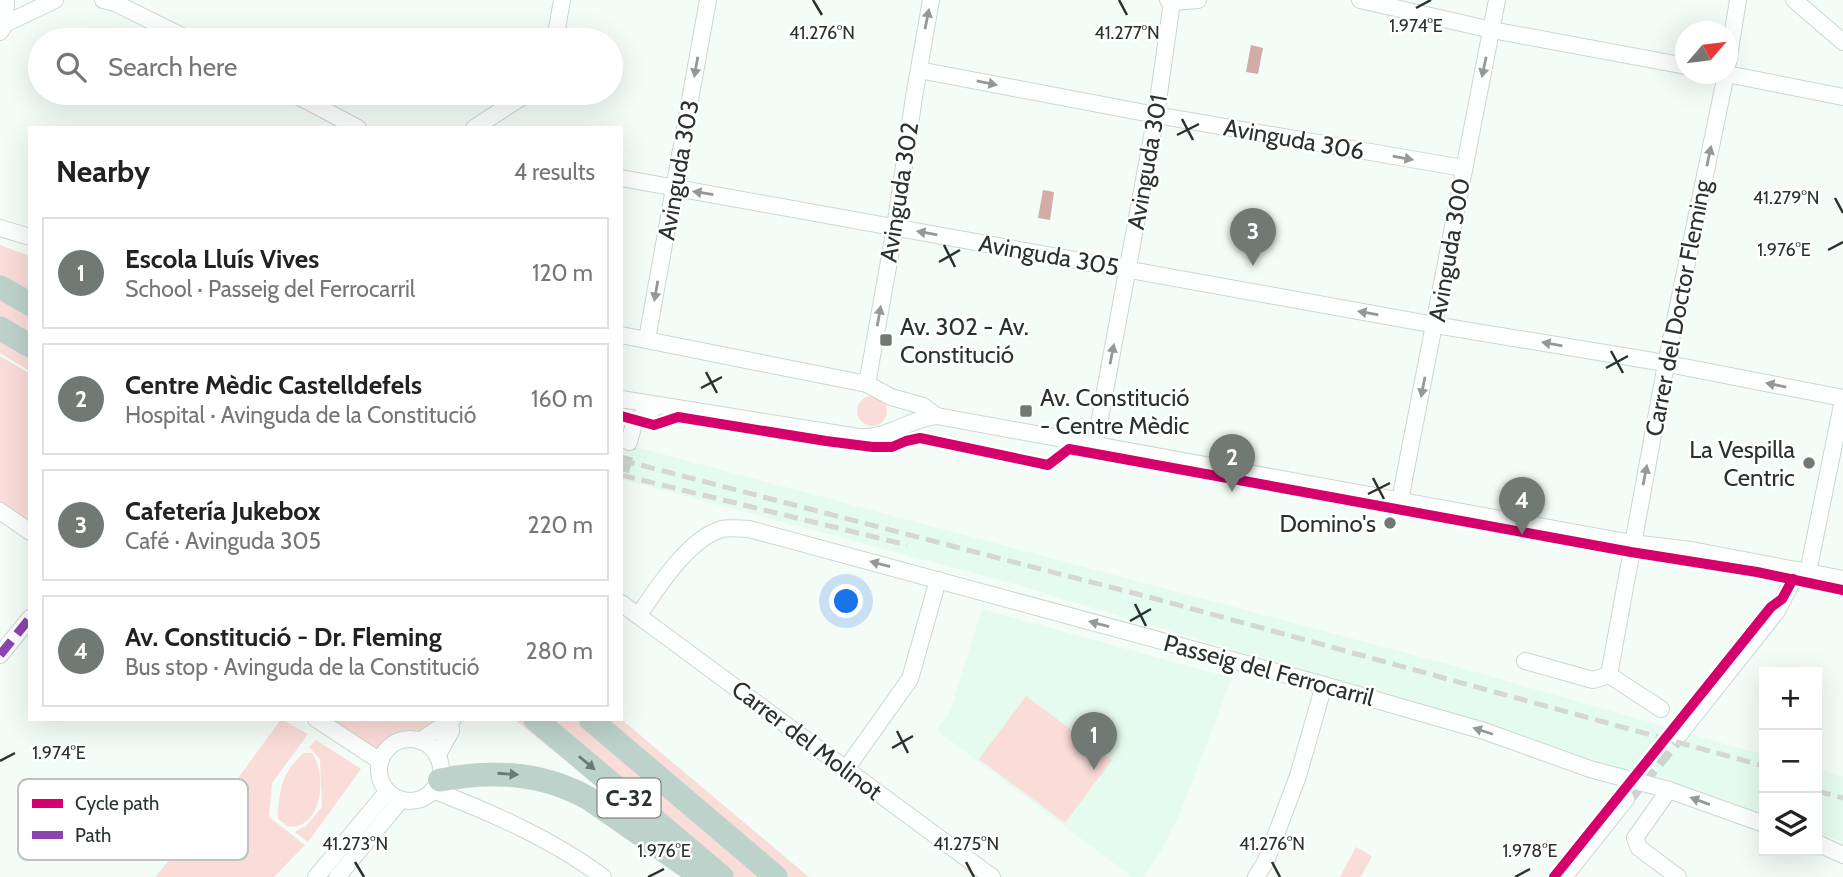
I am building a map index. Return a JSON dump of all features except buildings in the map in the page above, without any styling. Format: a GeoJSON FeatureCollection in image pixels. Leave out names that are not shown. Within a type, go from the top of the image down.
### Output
{"type":"FeatureCollection","features":[{"type":"Feature","properties":{"kind":"highway"},"geometry":{"type":"LineString","coordinates":[[0,287],[28,303]]}},
{"type":"Feature","properties":{"kind":"highway"},"geometry":{"type":"LineString","coordinates":[[0,328],[28,345]]}},
{"type":"Feature","properties":{"kind":"highway","name":"C-32"},"geometry":{"type":"LineString","coordinates":[[537,721],[722,877]]}},
{"type":"Feature","properties":{"kind":"highway","name":"C-32"},"geometry":{"type":"LineString","coordinates":[[592,721],[776,877]]}},
{"type":"Feature","properties":{"kind":"highway"},"geometry":{"type":"LineString","coordinates":[[437,785],[482,773],[505,773],[549,781],[588,798],[702,877]]}},
{"type":"Feature","properties":{"kind":"street"},"geometry":{"type":"LineString","coordinates":[[3,28],[6,0]]}},
{"type":"Feature","properties":{"kind":"street"},"geometry":{"type":"LineString","coordinates":[[3,28],[55,0]]}},
{"type":"Feature","properties":{"kind":"street"},"geometry":{"type":"LineString","coordinates":[[103,0],[115,3],[166,28]]}},
{"type":"Feature","properties":{"kind":"street"},"geometry":{"type":"LineString","coordinates":[[557,28],[562,0]]}},
{"type":"Feature","properties":{"kind":"street","name":"Avinguda 303"},"geometry":{"type":"LineString","coordinates":[[647,340],[708,0]]}},
{"type":"Feature","properties":{"kind":"street","name":"Avinguda 302"},"geometry":{"type":"LineString","coordinates":[[867,384],[931,0]]}},
{"type":"Feature","properties":{"kind":"street"},"geometry":{"type":"LineString","coordinates":[[1170,1],[1198,0]]}},
{"type":"Feature","properties":{"kind":"street"},"geometry":{"type":"LineString","coordinates":[[1360,0],[1492,30],[1675,64]]}},
{"type":"Feature","properties":{"kind":"street","name":"Avinguda 300"},"geometry":{"type":"LineString","coordinates":[[1401,500],[1496,0]]}},
{"type":"Feature","properties":{"kind":"street"},"geometry":{"type":"LineString","coordinates":[[1734,21],[1738,0]]}},
{"type":"Feature","properties":{"kind":"street"},"geometry":{"type":"LineString","coordinates":[[1794,0],[1807,7],[1843,42]]}},
{"type":"Feature","properties":{"kind":"street","name":"Avinguda 301"},"geometry":{"type":"LineString","coordinates":[[1095,445],[1156,115],[1170,1]]}},
{"type":"Feature","properties":{"kind":"street","name":"Avinguda 306"},"geometry":{"type":"LineString","coordinates":[[919,70],[1156,115],[1463,168]]}},
{"type":"Feature","properties":{"kind":"street"},"geometry":{"type":"LineString","coordinates":[[1738,76],[1843,97]]}},
{"type":"Feature","properties":{"kind":"street","name":"Carrer del Doctor Fleming"},"geometry":{"type":"LineString","coordinates":[[1609,675],[1666,364],[1724,84]]}},
{"type":"Feature","properties":{"kind":"street"},"geometry":{"type":"LineString","coordinates":[[315,105],[354,126]]}},
{"type":"Feature","properties":{"kind":"street"},"geometry":{"type":"LineString","coordinates":[[477,126],[509,105]]}},
{"type":"Feature","properties":{"kind":"street","name":"Avinguda 305"},"geometry":{"type":"LineString","coordinates":[[623,178],[1666,364],[1843,399]]}},
{"type":"Feature","properties":{"kind":"street"},"geometry":{"type":"LineString","coordinates":[[0,228],[28,236]]}},
{"type":"Feature","properties":{"kind":"street"},"geometry":{"type":"LineString","coordinates":[[623,335],[867,384],[891,397],[923,406],[937,416]]}},
{"type":"Feature","properties":{"kind":"street"},"geometry":{"type":"LineString","coordinates":[[891,397],[899,414],[896,429]]}},
{"type":"Feature","properties":{"kind":"street"},"geometry":{"type":"LineString","coordinates":[[1678,736],[1777,611],[1803,571],[1843,399]]}},
{"type":"Feature","properties":{"kind":"street"},"geometry":{"type":"LineString","coordinates":[[623,400],[874,438],[920,418],[937,416],[1843,579]]}},
{"type":"Feature","properties":{"kind":"street"},"geometry":{"type":"LineString","coordinates":[[623,403],[635,420]]}},
{"type":"Feature","properties":{"kind":"street"},"geometry":{"type":"LineString","coordinates":[[629,442],[635,420],[658,406]]}},
{"type":"Feature","properties":{"kind":"street"},"geometry":{"type":"LineString","coordinates":[[0,511],[28,531]]}},
{"type":"Feature","properties":{"kind":"street","name":"Passeig del Ferrocarril"},"geometry":{"type":"LineString","coordinates":[[639,615],[693,546],[706,535],[724,528],[749,529],[1484,731],[1600,772],[1669,790],[1759,822]]}},
{"type":"Feature","properties":{"kind":"street"},"geometry":{"type":"LineString","coordinates":[[846,769],[910,679],[938,580]]}},
{"type":"Feature","properties":{"kind":"street","name":"Carrer del Molinot"},"geometry":{"type":"LineString","coordinates":[[623,604],[992,877]]}},
{"type":"Feature","properties":{"kind":"street"},"geometry":{"type":"LineString","coordinates":[[0,655],[28,620]]}},
{"type":"Feature","properties":{"kind":"street"},"geometry":{"type":"LineString","coordinates":[[1525,662],[1592,680],[1609,675],[1661,709]]}},
{"type":"Feature","properties":{"kind":"street"},"geometry":{"type":"LineString","coordinates":[[1256,877],[1266,861],[1298,776],[1324,685]]}},
{"type":"Feature","properties":{"kind":"street"},"geometry":{"type":"LineString","coordinates":[[319,721],[380,761]]}},
{"type":"Feature","properties":{"kind":"street"},"geometry":{"type":"LineString","coordinates":[[420,741],[435,729],[452,721]]}},
{"type":"Feature","properties":{"kind":"street"},"geometry":{"type":"LineString","coordinates":[[437,756],[451,731],[452,721]]}},
{"type":"Feature","properties":{"kind":"street"},"geometry":{"type":"LineString","coordinates":[[412,739],[420,741],[432,748],[437,756],[441,767],[437,785],[420,798],[394,796],[381,785],[380,761],[390,746],[397,742],[412,739]]}},
{"type":"Feature","properties":{"kind":"street"},"geometry":{"type":"LineString","coordinates":[[437,785],[505,818],[589,866],[603,877]]}},
{"type":"Feature","properties":{"kind":"street"},"geometry":{"type":"LineString","coordinates":[[1669,790],[1635,838],[1639,848],[1678,877]]}},
{"type":"Feature","properties":{"kind":"street"},"geometry":{"type":"LineString","coordinates":[[316,877],[394,796]]}},
{"type":"Feature","properties":{"kind":"street"},"geometry":{"type":"LineString","coordinates":[[337,877],[394,796]]}},
{"type":"Feature","properties":{"kind":"street"},"geometry":{"type":"LineString","coordinates":[[1564,877],[1626,799]]}},
{"type":"Feature","properties":{"kind":"street"},"geometry":{"type":"LineString","coordinates":[[1822,845],[1843,855]]}},
{"type":"Feature","properties":{"kind":"shaded area"},"geometry":{"type":"Polygon","coordinates":[[[1251,45],[1263,48],[1258,74],[1246,72],[1251,45]]]}},
{"type":"Feature","properties":{"kind":"shaded area"},"geometry":{"type":"Polygon","coordinates":[[[1043,190],[1054,192],[1050,220],[1038,218],[1043,190]]]}},
{"type":"Feature","properties":{"kind":"shaded area"},"geometry":{"type":"Polygon","coordinates":[[[0,245],[28,255],[28,370],[0,353],[0,245]]]}},
{"type":"Feature","properties":{"kind":"shaded area"},"geometry":{"type":"Polygon","coordinates":[[[0,356],[28,373],[28,531],[0,511],[0,356]]]}},
{"type":"Feature","properties":{"kind":"shaded area"},"geometry":{"type":"Polygon","coordinates":[[[872,396],[883,400],[887,411],[883,422],[872,426],[861,422],[857,411],[861,400],[872,396]]]}},
{"type":"Feature","properties":{"kind":"shaded area"},"geometry":{"type":"Polygon","coordinates":[[[623,444],[1451,665],[1759,754],[1759,813],[1407,702],[1007,582],[623,480],[623,444]]]}},
{"type":"Feature","properties":{"kind":"shaded area"},"geometry":{"type":"Polygon","coordinates":[[[982,609],[1232,678],[1181,811],[1161,851],[1143,877],[1132,877],[936,730],[949,714],[982,609]]]}},
{"type":"Feature","properties":{"kind":"shaded area"},"geometry":{"type":"Polygon","coordinates":[[[1026,696],[1112,760],[1065,823],[979,759],[1026,696]]]}},
{"type":"Feature","properties":{"kind":"shaded area"},"geometry":{"type":"Polygon","coordinates":[[[280,721],[308,734],[272,783],[269,817],[305,845],[274,877],[155,877],[169,860],[248,860],[248,779],[239,777],[280,721]]]}},
{"type":"Feature","properties":{"kind":"shaded area"},"geometry":{"type":"Polygon","coordinates":[[[320,721],[448,721],[436,736],[397,742],[383,754],[320,721]]]}},
{"type":"Feature","properties":{"kind":"shaded area"},"geometry":{"type":"Polygon","coordinates":[[[516,721],[623,721],[809,877],[709,877],[516,721]]]}},
{"type":"Feature","properties":{"kind":"shaded area"},"geometry":{"type":"Polygon","coordinates":[[[316,740],[361,769],[308,842],[295,832],[306,826],[322,807],[320,759],[309,747],[316,740]]]}},
{"type":"Feature","properties":{"kind":"shaded area"},"geometry":{"type":"Polygon","coordinates":[[[304,753],[312,753],[319,770],[318,803],[308,820],[299,826],[289,827],[278,819],[279,800],[286,775],[304,753]]]}},
{"type":"Feature","properties":{"kind":"shaded area"},"geometry":{"type":"Polygon","coordinates":[[[1822,770],[1843,776],[1843,842],[1822,835],[1822,770]]]}},
{"type":"Feature","properties":{"kind":"shaded area"},"geometry":{"type":"Polygon","coordinates":[[[1356,847],[1372,856],[1361,877],[1340,877],[1356,847]]]}},
{"type":"Feature","properties":{"kind":"tunnel"},"geometry":{"type":"LineString","coordinates":[[623,464],[629,442]]}},
{"type":"Feature","properties":{"kind":"tunnel"},"geometry":{"type":"LineString","coordinates":[[1626,799],[1678,736]]}},
{"type":"Feature","properties":{"kind":"railway"},"geometry":{"type":"LineString","coordinates":[[623,461],[1160,600],[1759,765]]}},
{"type":"Feature","properties":{"kind":"railway"},"geometry":{"type":"LineString","coordinates":[[623,475],[907,545]]}},
{"type":"Feature","properties":{"kind":"railway"},"geometry":{"type":"LineString","coordinates":[[1822,792],[1843,798]]}},
{"type":"Feature","properties":{"kind":"marked path"},"geometry":{"type":"LineString","coordinates":[[0,655],[28,620]]}},
{"type":"Feature","properties":{"kind":"cycle path"},"geometry":{"type":"LineString","coordinates":[[623,417],[654,425],[678,417],[873,447],[892,447],[920,438],[1048,465],[1069,449],[1631,552],[1757,572],[1843,590]]}},
{"type":"Feature","properties":{"kind":"cycle path"},"geometry":{"type":"LineString","coordinates":[[1554,877],[1771,607],[1782,599],[1793,579]]}},
{"type":"Feature","properties":{"kind":"place","name":"Cafetería Jukebox"},"geometry":{"type":"Point","coordinates":[1253,266]}},
{"type":"Feature","properties":{"kind":"place","name":"Av. 302 - Av. Constitució"},"geometry":{"type":"Point","coordinates":[886,340]}},
{"type":"Feature","properties":{"kind":"place","name":"Av. Constitució - Centre Mèdic"},"geometry":{"type":"Point","coordinates":[1026,411]}},
{"type":"Feature","properties":{"kind":"place","name":"La Vespilla Centric"},"geometry":{"type":"Point","coordinates":[1809,463]}},
{"type":"Feature","properties":{"kind":"place","name":"Centre Mèdic Castelldefels"},"geometry":{"type":"Point","coordinates":[1232,492]}},
{"type":"Feature","properties":{"kind":"place","name":"Domino's"},"geometry":{"type":"Point","coordinates":[1390,523]}},
{"type":"Feature","properties":{"kind":"place","name":"Av. Constitució - Dr. Fleming"},"geometry":{"type":"Point","coordinates":[1522,535]}},
{"type":"Feature","properties":{"kind":"place","name":"Escola Lluís Vives"},"geometry":{"type":"Point","coordinates":[1094,770]}}]}
